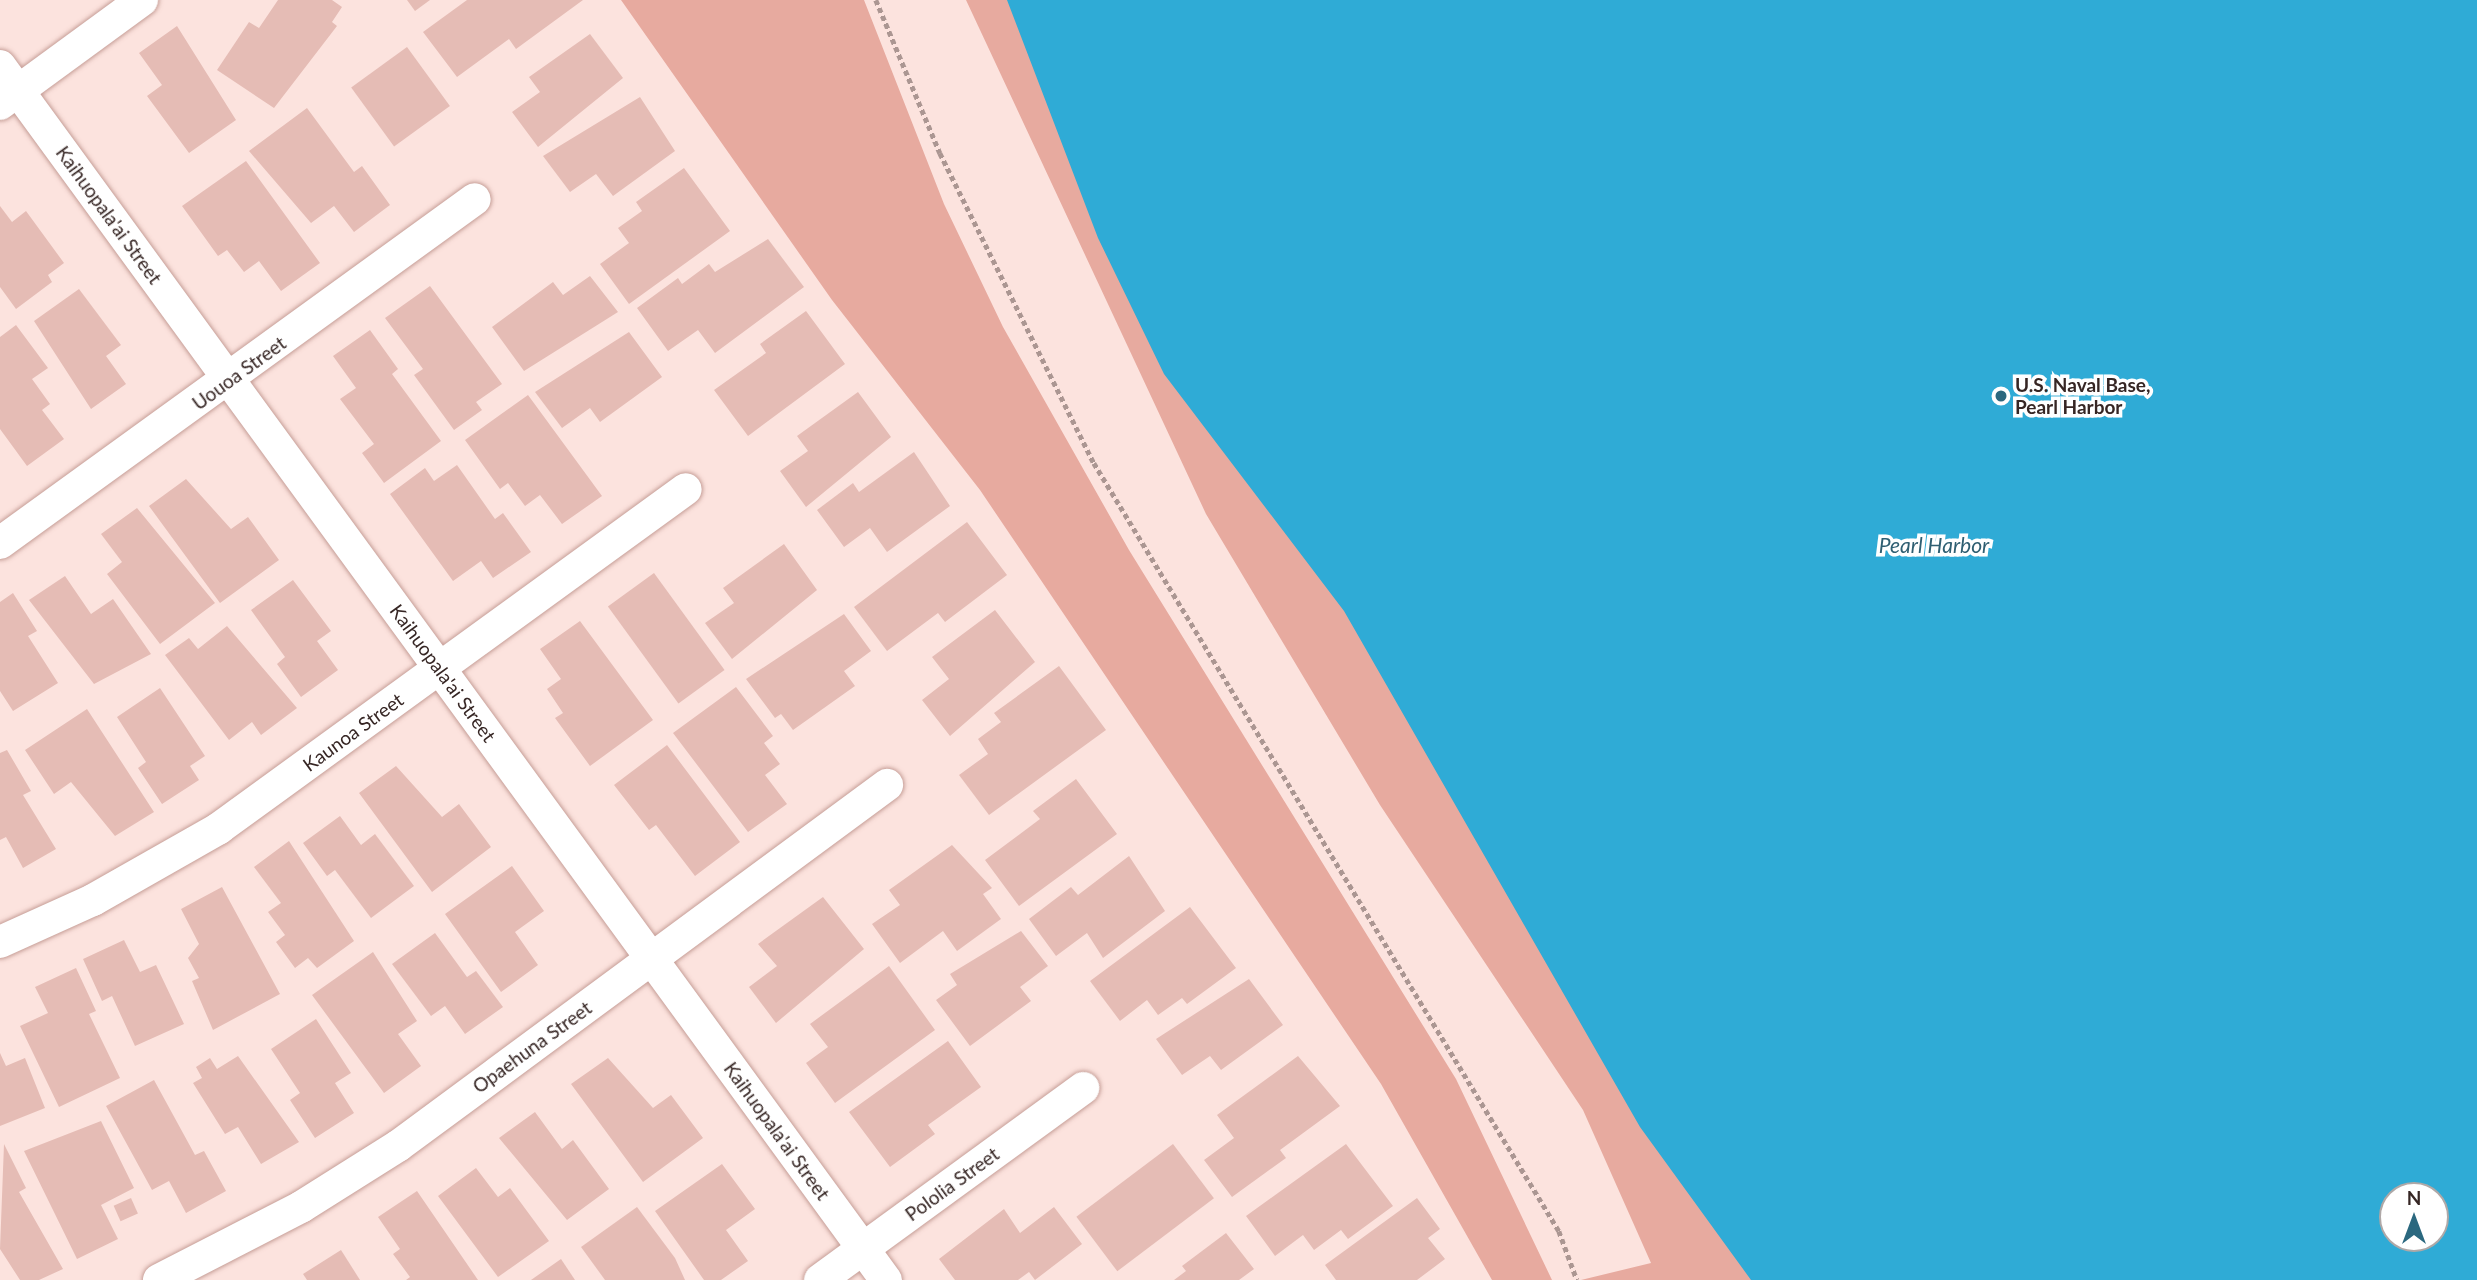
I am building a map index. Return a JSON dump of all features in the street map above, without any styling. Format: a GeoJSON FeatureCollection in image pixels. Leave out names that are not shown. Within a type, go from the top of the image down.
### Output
{"type":"FeatureCollection","features":[{"type":"Feature","properties":{"kind":"street"},"geometry":{"type":"LineString","coordinates":[[9,97],[142,0]]}},
{"type":"Feature","properties":{"kind":"street","name":"Kaihuopala'ai Street"},"geometry":{"type":"LineString","coordinates":[[0,66],[9,97],[229,380],[886,1280]]}},
{"type":"Feature","properties":{"kind":"street","name":"Uouoa Street"},"geometry":{"type":"LineString","coordinates":[[0,543],[229,380],[475,199]]}},
{"type":"Feature","properties":{"kind":"street","name":"Kaunoa Street"},"geometry":{"type":"LineString","coordinates":[[0,942],[93,900],[218,829],[686,489]]}},
{"type":"Feature","properties":{"kind":"street","name":"Opaehuna Street"},"geometry":{"type":"LineString","coordinates":[[159,1280],[301,1207],[398,1146],[887,786]]}},
{"type":"Feature","properties":{"kind":"street","name":"Pololia Street"},"geometry":{"type":"LineString","coordinates":[[820,1280],[1083,1088]]}},
{"type":"Feature","properties":{"kind":"path"},"geometry":{"type":"LineString","coordinates":[[876,0],[940,153],[1094,463],[1559,1231],[1577,1280]]}},
{"type":"Feature","properties":{"kind":"shaded area"},"geometry":{"type":"Polygon","coordinates":[[[621,0],[864,0],[944,204],[1003,327],[1129,550],[1456,1079],[1552,1280],[1492,1280],[1381,1084],[980,490],[832,300],[621,0]]]}},
{"type":"Feature","properties":{"kind":"shaded area"},"geometry":{"type":"Polygon","coordinates":[[[966,0],[1065,0],[1829,1280],[1581,1280],[1651,1263],[1583,1110],[1380,805],[1206,514],[966,0]]]}},
{"type":"Feature","properties":{"kind":"water","name":"Pearl Harbor"},"geometry":{"type":"Polygon","coordinates":[[[1007,0],[2477,0],[2477,1280],[1751,1280],[1640,1127],[1344,611],[1164,374],[1098,238],[1007,0]]]}},
{"type":"Feature","properties":{"kind":"building"},"geometry":{"type":"Polygon","coordinates":[[[278,0],[332,0],[342,7],[332,22],[337,26],[274,108],[217,70],[249,22],[259,28],[278,0]]]}},
{"type":"Feature","properties":{"kind":"building"},"geometry":{"type":"Polygon","coordinates":[[[407,0],[430,0],[415,11],[407,0]]]}},
{"type":"Feature","properties":{"kind":"building"},"geometry":{"type":"Polygon","coordinates":[[[467,0],[583,0],[516,49],[509,39],[457,77],[423,32],[467,0]]]}},
{"type":"Feature","properties":{"kind":"building"},"geometry":{"type":"Polygon","coordinates":[[[177,26],[236,120],[189,153],[147,96],[162,85],[139,53],[177,26]]]}},
{"type":"Feature","properties":{"kind":"building"},"geometry":{"type":"Polygon","coordinates":[[[590,34],[623,78],[538,147],[512,112],[540,92],[529,77],[590,34]]]}},
{"type":"Feature","properties":{"kind":"building"},"geometry":{"type":"Polygon","coordinates":[[[407,47],[450,106],[394,147],[351,88],[407,47]]]}},
{"type":"Feature","properties":{"kind":"building"},"geometry":{"type":"Polygon","coordinates":[[[640,97],[675,151],[613,196],[596,174],[570,192],[543,156],[640,97]]]}},
{"type":"Feature","properties":{"kind":"building"},"geometry":{"type":"Polygon","coordinates":[[[307,108],[354,172],[362,166],[390,205],[354,232],[334,206],[311,223],[249,151],[307,108]]]}},
{"type":"Feature","properties":{"kind":"building"},"geometry":{"type":"Polygon","coordinates":[[[246,161],[320,263],[281,291],[259,261],[244,272],[227,250],[218,256],[182,206],[246,161]]]}},
{"type":"Feature","properties":{"kind":"building"},"geometry":{"type":"Polygon","coordinates":[[[684,168],[730,231],[629,304],[600,264],[629,243],[618,228],[642,211],[636,202],[684,168]]]}},
{"type":"Feature","properties":{"kind":"building"},"geometry":{"type":"Polygon","coordinates":[[[0,206],[12,222],[26,211],[64,263],[48,275],[52,282],[16,309],[0,287],[0,206]]]}},
{"type":"Feature","properties":{"kind":"building"},"geometry":{"type":"Polygon","coordinates":[[[768,239],[804,287],[715,353],[698,330],[668,351],[637,308],[678,278],[682,284],[709,264],[715,272],[768,239]]]}},
{"type":"Feature","properties":{"kind":"building"},"geometry":{"type":"Polygon","coordinates":[[[590,276],[618,312],[524,371],[492,327],[553,282],[563,295],[590,276]]]}},
{"type":"Feature","properties":{"kind":"building"},"geometry":{"type":"Polygon","coordinates":[[[430,286],[502,384],[476,402],[482,410],[454,430],[414,375],[423,369],[385,318],[430,286]]]}},
{"type":"Feature","properties":{"kind":"building"},"geometry":{"type":"Polygon","coordinates":[[[79,289],[121,345],[106,356],[126,384],[91,409],[34,321],[79,289]]]}},
{"type":"Feature","properties":{"kind":"building"},"geometry":{"type":"Polygon","coordinates":[[[806,311],[845,364],[748,436],[714,390],[766,353],[760,344],[806,311]]]}},
{"type":"Feature","properties":{"kind":"building"},"geometry":{"type":"Polygon","coordinates":[[[16,325],[48,368],[32,379],[50,404],[42,410],[64,439],[27,466],[0,429],[0,337],[16,325]]]}},
{"type":"Feature","properties":{"kind":"building"},"geometry":{"type":"Polygon","coordinates":[[[370,330],[398,369],[392,374],[441,441],[384,483],[362,453],[374,444],[340,399],[356,388],[333,356],[370,330]]]}},
{"type":"Feature","properties":{"kind":"building"},"geometry":{"type":"Polygon","coordinates":[[[629,332],[662,377],[600,422],[590,408],[562,428],[535,392],[629,332]]]}},
{"type":"Feature","properties":{"kind":"building"},"geometry":{"type":"Polygon","coordinates":[[[858,392],[891,437],[806,507],[780,471],[808,451],[797,436],[858,392]]]}},
{"type":"Feature","properties":{"kind":"building"},"geometry":{"type":"Polygon","coordinates":[[[528,395],[602,496],[562,524],[540,495],[525,506],[508,483],[500,489],[465,440],[528,395]]]}},
{"type":"Feature","properties":{"kind":"building"},"geometry":{"type":"Polygon","coordinates":[[[914,452],[950,506],[887,552],[870,528],[844,547],[817,510],[853,483],[859,492],[914,452]]]}},
{"type":"Feature","properties":{"kind":"building"},"geometry":{"type":"Polygon","coordinates":[[[457,465],[495,519],[503,513],[531,552],[493,578],[481,561],[453,581],[390,494],[425,468],[434,481],[457,465]]]}},
{"type":"Feature","properties":{"kind":"building"},"geometry":{"type":"Polygon","coordinates":[[[186,479],[231,529],[248,517],[279,560],[220,603],[149,506],[186,479]]]}},
{"type":"Feature","properties":{"kind":"building"},"geometry":{"type":"Polygon","coordinates":[[[137,508],[215,603],[160,644],[107,574],[122,562],[101,534],[137,508]]]}},
{"type":"Feature","properties":{"kind":"building"},"geometry":{"type":"Polygon","coordinates":[[[967,522],[1007,575],[945,622],[938,613],[887,651],[854,607],[967,522]]]}},
{"type":"Feature","properties":{"kind":"building"},"geometry":{"type":"Polygon","coordinates":[[[784,544],[817,590],[732,659],[705,623],[734,603],[723,588],[784,544]]]}},
{"type":"Feature","properties":{"kind":"building"},"geometry":{"type":"Polygon","coordinates":[[[654,573],[725,670],[678,704],[608,607],[654,573]]]}},
{"type":"Feature","properties":{"kind":"building"},"geometry":{"type":"Polygon","coordinates":[[[65,576],[91,614],[113,599],[151,654],[94,684],[29,600],[65,576]]]}},
{"type":"Feature","properties":{"kind":"building"},"geometry":{"type":"Polygon","coordinates":[[[293,580],[331,631],[317,641],[338,670],[301,697],[277,664],[285,657],[251,610],[293,580]]]}},
{"type":"Feature","properties":{"kind":"building"},"geometry":{"type":"Polygon","coordinates":[[[13,593],[37,631],[28,636],[58,683],[13,711],[0,691],[0,602],[13,593]]]}},
{"type":"Feature","properties":{"kind":"building"},"geometry":{"type":"Polygon","coordinates":[[[995,610],[1035,662],[950,736],[922,700],[949,679],[932,657],[995,610]]]}},
{"type":"Feature","properties":{"kind":"building"},"geometry":{"type":"Polygon","coordinates":[[[844,614],[871,651],[844,671],[855,686],[793,730],[781,714],[775,718],[746,679],[844,614]]]}},
{"type":"Feature","properties":{"kind":"building"},"geometry":{"type":"Polygon","coordinates":[[[580,621],[653,720],[590,766],[555,718],[563,713],[547,689],[561,679],[540,649],[580,621]]]}},
{"type":"Feature","properties":{"kind":"building"},"geometry":{"type":"Polygon","coordinates":[[[227,626],[297,708],[261,735],[252,722],[229,740],[165,655],[189,638],[198,649],[227,626]]]}},
{"type":"Feature","properties":{"kind":"building"},"geometry":{"type":"Polygon","coordinates":[[[1059,666],[1106,730],[989,815],[959,775],[988,754],[978,739],[1001,722],[994,713],[1059,666]]]}},
{"type":"Feature","properties":{"kind":"building"},"geometry":{"type":"Polygon","coordinates":[[[736,687],[773,736],[764,743],[780,764],[765,775],[787,804],[748,832],[673,733],[736,687]]]}},
{"type":"Feature","properties":{"kind":"building"},"geometry":{"type":"Polygon","coordinates":[[[160,688],[205,756],[190,766],[199,780],[162,804],[138,768],[146,762],[117,717],[160,688]]]}},
{"type":"Feature","properties":{"kind":"building"},"geometry":{"type":"Polygon","coordinates":[[[87,709],[154,812],[115,836],[71,782],[54,794],[25,750],[87,709]]]}},
{"type":"Feature","properties":{"kind":"building"},"geometry":{"type":"Polygon","coordinates":[[[667,745],[740,842],[695,876],[656,825],[649,830],[614,785],[667,745]]]}},
{"type":"Feature","properties":{"kind":"building"},"geometry":{"type":"Polygon","coordinates":[[[7,750],[31,791],[23,795],[56,849],[23,868],[6,837],[0,840],[0,753],[7,750]]]}},
{"type":"Feature","properties":{"kind":"building"},"geometry":{"type":"Polygon","coordinates":[[[396,766],[442,817],[459,804],[491,847],[432,892],[359,793],[396,766]]]}},
{"type":"Feature","properties":{"kind":"building"},"geometry":{"type":"Polygon","coordinates":[[[1076,779],[1117,834],[1019,906],[985,860],[1040,819],[1033,811],[1076,779]]]}},
{"type":"Feature","properties":{"kind":"building"},"geometry":{"type":"Polygon","coordinates":[[[340,816],[361,845],[375,834],[414,886],[371,918],[335,870],[327,876],[303,843],[340,816]]]}},
{"type":"Feature","properties":{"kind":"building"},"geometry":{"type":"Polygon","coordinates":[[[289,841],[354,941],[317,968],[308,958],[295,968],[276,942],[285,935],[268,912],[281,903],[254,867],[289,841]]]}},
{"type":"Feature","properties":{"kind":"building"},"geometry":{"type":"Polygon","coordinates":[[[952,845],[992,888],[983,894],[1001,919],[957,951],[943,931],[900,963],[872,924],[900,905],[889,890],[952,845]]]}},
{"type":"Feature","properties":{"kind":"building"},"geometry":{"type":"Polygon","coordinates":[[[1129,856],[1165,911],[1103,958],[1087,933],[1056,956],[1029,919],[1071,887],[1078,895],[1129,856]]]}},
{"type":"Feature","properties":{"kind":"building"},"geometry":{"type":"Polygon","coordinates":[[[512,866],[544,911],[515,932],[538,965],[501,992],[445,914],[512,866]]]}},
{"type":"Feature","properties":{"kind":"building"},"geometry":{"type":"Polygon","coordinates":[[[222,887],[280,994],[213,1030],[192,981],[199,978],[188,958],[199,944],[181,909],[222,887]]]}},
{"type":"Feature","properties":{"kind":"building"},"geometry":{"type":"Polygon","coordinates":[[[823,897],[864,949],[776,1023],[749,987],[777,966],[758,944],[823,897]]]}},
{"type":"Feature","properties":{"kind":"building"},"geometry":{"type":"Polygon","coordinates":[[[1190,907],[1236,968],[1187,1004],[1182,998],[1158,1015],[1147,1000],[1120,1021],[1090,981],[1190,907]]]}},
{"type":"Feature","properties":{"kind":"building"},"geometry":{"type":"Polygon","coordinates":[[[1021,931],[1048,966],[1020,987],[1031,1001],[970,1046],[936,1000],[957,985],[950,974],[1021,931]]]}},
{"type":"Feature","properties":{"kind":"building"},"geometry":{"type":"Polygon","coordinates":[[[435,933],[467,977],[476,971],[503,1007],[465,1034],[445,1006],[431,1016],[392,964],[435,933]]]}},
{"type":"Feature","properties":{"kind":"building"},"geometry":{"type":"Polygon","coordinates":[[[124,940],[140,972],[156,965],[184,1024],[135,1046],[112,996],[102,1001],[83,959],[124,940]]]}},
{"type":"Feature","properties":{"kind":"building"},"geometry":{"type":"Polygon","coordinates":[[[373,952],[417,1021],[398,1034],[421,1066],[384,1093],[312,995],[373,952]]]}},
{"type":"Feature","properties":{"kind":"building"},"geometry":{"type":"Polygon","coordinates":[[[889,966],[935,1030],[835,1103],[806,1063],[828,1047],[810,1024],[889,966]]]}},
{"type":"Feature","properties":{"kind":"building"},"geometry":{"type":"Polygon","coordinates":[[[76,968],[96,1011],[89,1014],[120,1078],[59,1107],[20,1026],[48,1013],[35,987],[76,968]]]}},
{"type":"Feature","properties":{"kind":"building"},"geometry":{"type":"Polygon","coordinates":[[[1249,979],[1283,1025],[1221,1070],[1210,1056],[1182,1075],[1156,1039],[1249,979]]]}},
{"type":"Feature","properties":{"kind":"building"},"geometry":{"type":"Polygon","coordinates":[[[316,1019],[351,1073],[335,1083],[354,1113],[315,1138],[290,1100],[300,1093],[271,1049],[316,1019]]]}},
{"type":"Feature","properties":{"kind":"building"},"geometry":{"type":"Polygon","coordinates":[[[948,1041],[981,1087],[928,1125],[935,1134],[890,1167],[849,1112],[948,1041]]]}},
{"type":"Feature","properties":{"kind":"building"},"geometry":{"type":"Polygon","coordinates":[[[0,1053],[6,1066],[25,1058],[45,1108],[0,1126],[0,1053]]]}},
{"type":"Feature","properties":{"kind":"building"},"geometry":{"type":"Polygon","coordinates":[[[238,1056],[299,1142],[261,1164],[238,1127],[225,1134],[193,1083],[202,1078],[196,1067],[210,1058],[217,1069],[238,1056]]]}},
{"type":"Feature","properties":{"kind":"building"},"geometry":{"type":"Polygon","coordinates":[[[1298,1056],[1340,1106],[1280,1150],[1286,1158],[1232,1197],[1204,1160],[1234,1138],[1217,1115],[1298,1056]]]}},
{"type":"Feature","properties":{"kind":"building"},"geometry":{"type":"Polygon","coordinates":[[[608,1058],[653,1108],[671,1095],[703,1138],[643,1182],[571,1084],[608,1058]]]}},
{"type":"Feature","properties":{"kind":"building"},"geometry":{"type":"Polygon","coordinates":[[[154,1080],[195,1155],[204,1151],[226,1191],[186,1213],[169,1181],[152,1190],[106,1106],[154,1080]]]}},
{"type":"Feature","properties":{"kind":"building"},"geometry":{"type":"Polygon","coordinates":[[[535,1112],[562,1149],[573,1140],[609,1189],[567,1220],[499,1138],[535,1112]]]}},
{"type":"Feature","properties":{"kind":"building"},"geometry":{"type":"Polygon","coordinates":[[[101,1121],[134,1188],[101,1205],[118,1239],[77,1259],[24,1151],[101,1121]]]}},
{"type":"Feature","properties":{"kind":"building"},"geometry":{"type":"Polygon","coordinates":[[[4,1144],[26,1188],[19,1192],[63,1269],[39,1280],[20,1280],[0,1249],[4,1144]]]}},
{"type":"Feature","properties":{"kind":"building"},"geometry":{"type":"Polygon","coordinates":[[[1173,1144],[1214,1198],[1117,1271],[1076,1217],[1173,1144]]]}},
{"type":"Feature","properties":{"kind":"building"},"geometry":{"type":"Polygon","coordinates":[[[1346,1144],[1393,1206],[1348,1239],[1341,1230],[1314,1250],[1303,1235],[1275,1256],[1246,1216],[1346,1144]]]}},
{"type":"Feature","properties":{"kind":"building"},"geometry":{"type":"Polygon","coordinates":[[[722,1164],[755,1209],[726,1230],[748,1261],[721,1280],[704,1280],[655,1211],[722,1164]]]}},
{"type":"Feature","properties":{"kind":"building"},"geometry":{"type":"Polygon","coordinates":[[[476,1168],[498,1197],[510,1188],[549,1241],[498,1277],[438,1196],[476,1168]]]}},
{"type":"Feature","properties":{"kind":"building"},"geometry":{"type":"Polygon","coordinates":[[[417,1191],[478,1280],[406,1280],[410,1277],[393,1254],[400,1249],[378,1217],[417,1191]]]}},
{"type":"Feature","properties":{"kind":"building"},"geometry":{"type":"Polygon","coordinates":[[[131,1198],[138,1214],[121,1221],[114,1206],[131,1198]]]}},
{"type":"Feature","properties":{"kind":"building"},"geometry":{"type":"Polygon","coordinates":[[[1417,1198],[1440,1229],[1428,1238],[1445,1259],[1417,1280],[1336,1280],[1325,1265],[1417,1198]]]}},
{"type":"Feature","properties":{"kind":"building"},"geometry":{"type":"Polygon","coordinates":[[[637,1207],[675,1258],[685,1280],[605,1280],[581,1247],[637,1207]]]}},
{"type":"Feature","properties":{"kind":"building"},"geometry":{"type":"Polygon","coordinates":[[[1054,1207],[1082,1244],[1035,1280],[1029,1272],[1018,1280],[955,1280],[939,1259],[1004,1209],[1020,1233],[1054,1207]]]}},
{"type":"Feature","properties":{"kind":"building"},"geometry":{"type":"Polygon","coordinates":[[[1226,1233],[1254,1269],[1239,1280],[1174,1280],[1186,1271],[1182,1266],[1226,1233]]]}},
{"type":"Feature","properties":{"kind":"building"},"geometry":{"type":"Polygon","coordinates":[[[341,1250],[360,1280],[307,1280],[303,1274],[341,1250]]]}},
{"type":"Feature","properties":{"kind":"building"},"geometry":{"type":"Polygon","coordinates":[[[561,1259],[575,1280],[531,1280],[561,1259]]]}},
{"type":"Feature","properties":{"kind":"place","name":"U.S. Naval Base, Pearl Harbor"},"geometry":{"type":"Point","coordinates":[2001,396]}}]}
